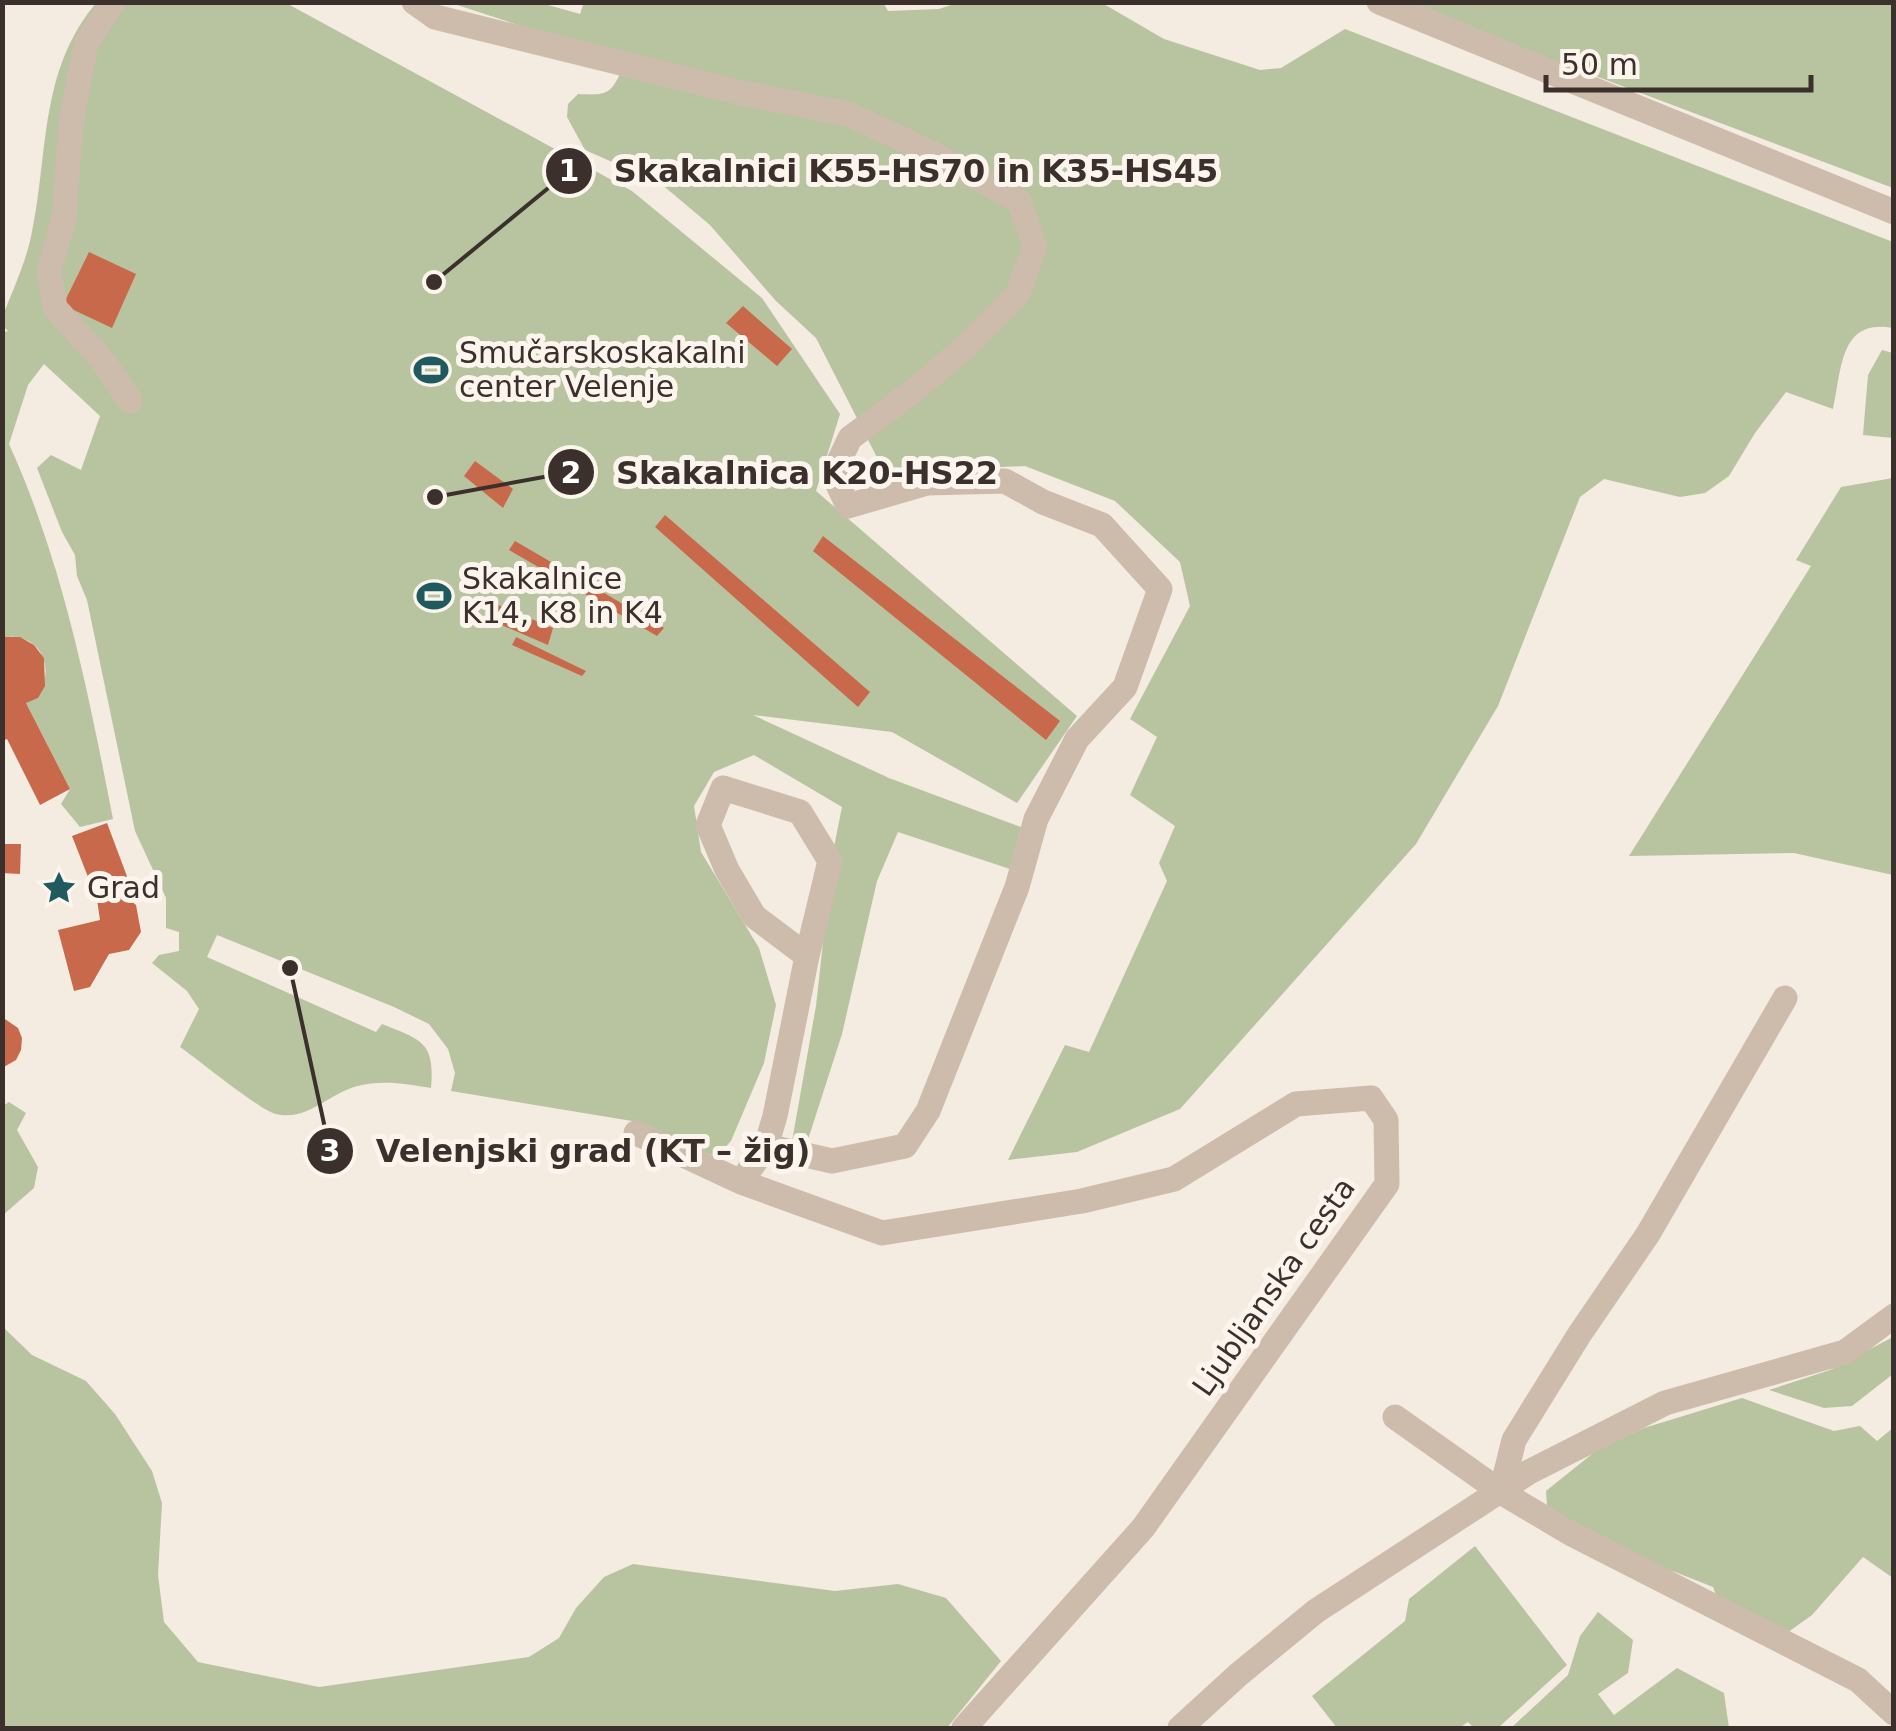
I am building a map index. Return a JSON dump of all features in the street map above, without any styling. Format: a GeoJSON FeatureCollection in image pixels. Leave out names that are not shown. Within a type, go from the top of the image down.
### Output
{"type":"FeatureCollection","features":[{"type":"Feature","properties":{"kind":"street"},"geometry":{"type":"LineString","coordinates":[[113,2],[86,44],[71,123],[64,218],[49,270],[55,308],[103,361],[130,400]]}},
{"type":"Feature","properties":{"kind":"street"},"geometry":{"type":"LineString","coordinates":[[414,2],[435,17],[706,84],[848,114],[934,154],[1019,201],[1035,246],[1017,295],[924,382],[850,438],[834,474],[848,506],[928,483],[1005,482],[1102,525],[1160,589],[1126,687],[1077,739],[1036,820],[1017,887],[928,1111],[905,1146],[832,1161],[766,1146]]}},
{"type":"Feature","properties":{"kind":"street"},"geometry":{"type":"LineString","coordinates":[[1378,2],[1894,212]]}},
{"type":"Feature","properties":{"kind":"street"},"geometry":{"type":"LineString","coordinates":[[741,1182],[766,1146],[776,1116],[806,956],[830,861],[800,812],[723,788],[708,825],[727,870],[754,916],[806,956]]}},
{"type":"Feature","properties":{"kind":"street"},"geometry":{"type":"LineString","coordinates":[[1501,1492],[1514,1440],[1648,1234],[1785,998]]}},
{"type":"Feature","properties":{"kind":"street","name":"Ljubljanska cesta"},"geometry":{"type":"LineString","coordinates":[[636,1132],[741,1182],[882,1233],[1082,1201],[1174,1178],[1296,1104],[1371,1098],[1386,1120],[1386,1184],[1143,1528],[964,1728]]}},
{"type":"Feature","properties":{"kind":"street"},"geometry":{"type":"LineString","coordinates":[[1180,1728],[1316,1611],[1529,1472],[1666,1403],[1845,1352],[1894,1316]]}},
{"type":"Feature","properties":{"kind":"street"},"geometry":{"type":"LineString","coordinates":[[1394,1417],[1501,1492],[1570,1533],[1858,1680],[1894,1714]]}},
{"type":"Feature","properties":{"kind":"green space"},"geometry":{"type":"Polygon","coordinates":[[[97,2],[286,3],[632,191],[762,298],[840,414],[816,491],[1077,716],[1017,803],[892,732],[753,715],[889,778],[1021,827],[1010,869],[898,832],[877,881],[842,1034],[804,1152],[791,1147],[816,1006],[833,852],[842,807],[754,755],[714,772],[694,806],[701,852],[759,948],[776,1005],[764,1063],[731,1141],[717,1156],[684,1146],[632,1121],[451,1091],[455,1073],[448,1049],[429,1024],[217,935],[207,957],[376,1032],[382,1024],[416,1039],[431,1061],[431,1088],[370,1084],[350,1089],[299,1114],[276,1114],[180,1047],[199,1009],[187,991],[152,963],[159,955],[179,951],[179,932],[166,928],[166,898],[135,831],[75,555],[37,468],[51,455],[81,470],[100,416],[44,364],[28,385],[9,444],[59,581],[113,819],[80,827],[61,804],[70,789],[26,703],[35,697],[45,679],[44,659],[31,643],[18,637],[3,637],[2,333],[8,331],[2,318],[31,237],[55,85],[64,56],[97,2]]]}},
{"type":"Feature","properties":{"kind":"green space"},"geometry":{"type":"Polygon","coordinates":[[[584,2],[883,2],[888,11],[939,9],[960,2],[1102,3],[1164,39],[1260,70],[1281,68],[1345,29],[1893,242],[1893,328],[1875,327],[1853,339],[1842,364],[1833,409],[1786,392],[1729,476],[1705,493],[1680,497],[1604,479],[1580,497],[1498,706],[1416,844],[1180,1109],[1077,1152],[1008,1160],[1065,1045],[1089,1052],[1167,881],[1159,863],[1175,826],[1130,795],[1157,737],[1130,719],[1190,606],[1180,562],[1115,501],[1025,466],[887,477],[816,338],[776,301],[710,225],[660,183],[585,150],[567,117],[568,104],[578,94],[606,92],[622,69],[808,112],[914,152],[732,83],[555,37],[451,3],[541,3],[580,14],[584,2]]]}},
{"type":"Feature","properties":{"kind":"green space"},"geometry":{"type":"Polygon","coordinates":[[[1414,3],[1893,3],[1893,188],[1545,57],[1414,3]]]}},
{"type":"Feature","properties":{"kind":"green space"},"geometry":{"type":"Polygon","coordinates":[[[1882,350],[1893,353],[1893,438],[1863,435],[1868,375],[1882,350]]]}},
{"type":"Feature","properties":{"kind":"green space"},"geometry":{"type":"Polygon","coordinates":[[[1893,478],[1893,875],[1794,853],[1629,856],[1811,566],[1796,560],[1841,487],[1893,478]]]}},
{"type":"Feature","properties":{"kind":"green space"},"geometry":{"type":"Polygon","coordinates":[[[9,1102],[26,1113],[17,1130],[38,1167],[34,1188],[3,1215],[3,1106],[9,1102]]]}},
{"type":"Feature","properties":{"kind":"green space"},"geometry":{"type":"Polygon","coordinates":[[[3,1327],[32,1355],[86,1381],[115,1414],[152,1471],[162,1503],[158,1575],[164,1622],[198,1662],[319,1687],[529,1657],[559,1638],[576,1608],[604,1577],[633,1564],[835,1591],[898,1584],[946,1598],[1001,1661],[947,1728],[3,1728],[3,1327]]]}},
{"type":"Feature","properties":{"kind":"green space"},"geometry":{"type":"Polygon","coordinates":[[[1893,1337],[1893,1374],[1852,1406],[1824,1408],[1769,1390],[1830,1370],[1893,1337]]]}},
{"type":"Feature","properties":{"kind":"green space"},"geometry":{"type":"Polygon","coordinates":[[[1742,1398],[1834,1431],[1860,1426],[1877,1441],[1893,1428],[1893,1578],[1863,1557],[1812,1615],[1784,1635],[1721,1609],[1713,1587],[1610,1552],[1547,1506],[1546,1491],[1597,1450],[1644,1428],[1742,1398]]]}},
{"type":"Feature","properties":{"kind":"green space"},"geometry":{"type":"Polygon","coordinates":[[[1475,1546],[1567,1665],[1498,1728],[1474,1728],[1468,1722],[1459,1728],[1337,1728],[1312,1696],[1405,1621],[1409,1599],[1475,1546]]]}},
{"type":"Feature","properties":{"kind":"green space"},"geometry":{"type":"Polygon","coordinates":[[[1598,1612],[1633,1640],[1628,1673],[1598,1694],[1614,1715],[1677,1668],[1724,1693],[1729,1728],[1511,1728],[1568,1675],[1580,1636],[1598,1612]]]}},
{"type":"Feature","properties":{"kind":"building"},"geometry":{"type":"Polygon","coordinates":[[[89,252],[136,274],[112,328],[63,305],[89,252]]]}},
{"type":"Feature","properties":{"kind":"building"},"geometry":{"type":"Polygon","coordinates":[[[743,306],[792,349],[777,366],[726,323],[743,306]]]}},
{"type":"Feature","properties":{"kind":"building"},"geometry":{"type":"Polygon","coordinates":[[[475,461],[513,489],[503,508],[464,476],[475,461]]]}},
{"type":"Feature","properties":{"kind":"building"},"geometry":{"type":"Polygon","coordinates":[[[665,515],[870,692],[858,707],[655,527],[665,515]]]}},
{"type":"Feature","properties":{"kind":"building"},"geometry":{"type":"Polygon","coordinates":[[[823,536],[1060,721],[1046,740],[813,551],[823,536]]]}},
{"type":"Feature","properties":{"kind":"building"},"geometry":{"type":"Polygon","coordinates":[[[515,541],[664,628],[657,636],[509,550],[515,541]]]}},
{"type":"Feature","properties":{"kind":"building"},"geometry":{"type":"Polygon","coordinates":[[[498,605],[553,628],[548,645],[492,621],[498,605]]]}},
{"type":"Feature","properties":{"kind":"building"},"geometry":{"type":"Polygon","coordinates":[[[2,637],[20,637],[34,645],[44,658],[45,686],[38,698],[26,703],[70,789],[40,805],[7,739],[2,741],[2,637]]]}},
{"type":"Feature","properties":{"kind":"building"},"geometry":{"type":"Polygon","coordinates":[[[516,637],[586,671],[582,676],[512,645],[516,637]]]}},
{"type":"Feature","properties":{"kind":"building"},"geometry":{"type":"Polygon","coordinates":[[[107,823],[128,879],[108,886],[112,895],[125,896],[136,905],[141,932],[129,950],[109,954],[90,987],[74,991],[58,930],[100,920],[97,900],[72,836],[107,823]]]}},
{"type":"Feature","properties":{"kind":"building"},"geometry":{"type":"Polygon","coordinates":[[[2,844],[21,844],[20,874],[2,873],[2,844]]]}},
{"type":"Feature","properties":{"kind":"building"},"geometry":{"type":"Polygon","coordinates":[[[2,1017],[18,1028],[22,1038],[16,1060],[2,1068],[2,1017]]]}},
{"type":"Feature","properties":{"kind":"place","name":"Skakalnici K55-HS70 in K35-HS45"},"geometry":{"type":"Point","coordinates":[434,282]}},
{"type":"Feature","properties":{"kind":"place","name":"Smučarskoskakalni center Velenje"},"geometry":{"type":"Point","coordinates":[431,370]}},
{"type":"Feature","properties":{"kind":"place","name":"Skakalnica K20-HS22"},"geometry":{"type":"Point","coordinates":[435,497]}},
{"type":"Feature","properties":{"kind":"place","name":"Skakalnice K14, K8 in K4"},"geometry":{"type":"Point","coordinates":[434,596]}},
{"type":"Feature","properties":{"kind":"place","name":"Grad"},"geometry":{"type":"Point","coordinates":[59,888]}},
{"type":"Feature","properties":{"kind":"place","name":"Velenjski grad (KT – žig)"},"geometry":{"type":"Point","coordinates":[290,968]}}]}
